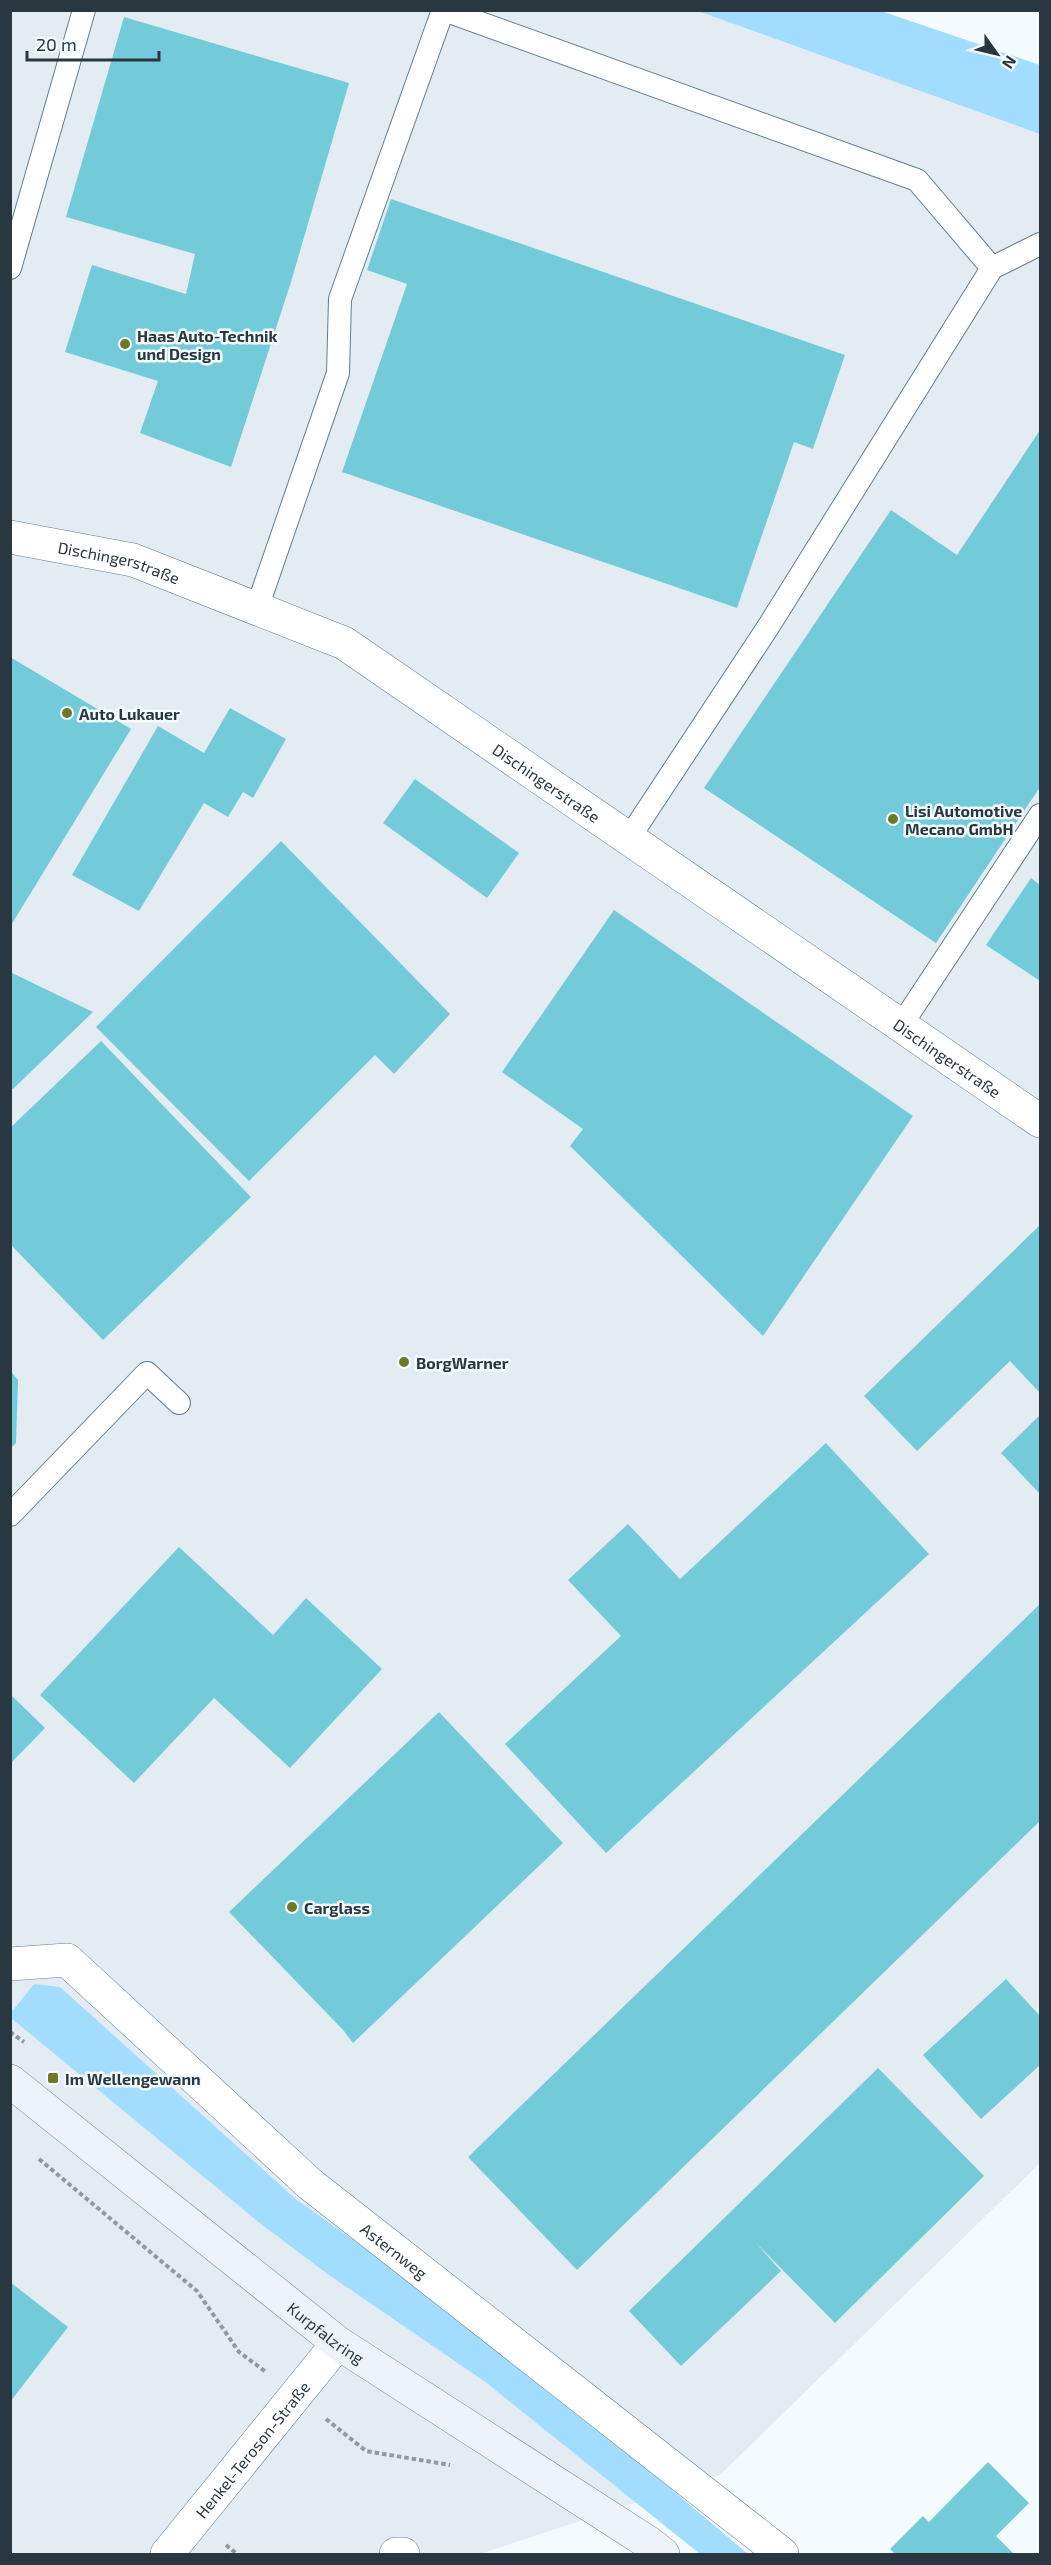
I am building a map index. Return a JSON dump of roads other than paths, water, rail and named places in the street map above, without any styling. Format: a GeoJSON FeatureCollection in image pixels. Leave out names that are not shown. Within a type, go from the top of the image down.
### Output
{"type":"FeatureCollection","features":[{"type":"Feature","properties":{"kind":"main road","name":"Kurpfalzring"},"geometry":{"type":"LineString","coordinates":[[10,2081],[338,2343],[663,2554]]}},
{"type":"Feature","properties":{"kind":"street","name":"Dischingerstraße"},"geometry":{"type":"LineString","coordinates":[[10,537],[133,560],[344,643],[1041,1121]]}},
{"type":"Feature","properties":{"kind":"street","name":"Asternweg"},"geometry":{"type":"LineString","coordinates":[[10,1964],[67,1960],[310,2184],[782,2554]]}},
{"type":"Feature","properties":{"kind":"street","name":"Henkel-Teroson-Straße"},"geometry":{"type":"LineString","coordinates":[[167,2554],[338,2343]]}},
{"type":"Feature","properties":{"kind":"street"},"geometry":{"type":"LineString","coordinates":[[396,2554],[403,2554]]}},
{"type":"Feature","properties":{"kind":"lane"},"geometry":{"type":"LineString","coordinates":[[10,268],[84,10]]}},
{"type":"Feature","properties":{"kind":"lane"},"geometry":{"type":"LineString","coordinates":[[257,608],[338,373],[340,299],[444,10],[917,180],[992,268]]}},
{"type":"Feature","properties":{"kind":"lane"},"geometry":{"type":"LineString","coordinates":[[629,838],[770,624],[992,268],[1041,244]]}},
{"type":"Feature","properties":{"kind":"lane"},"geometry":{"type":"LineString","coordinates":[[902,1024],[1041,815]]}},
{"type":"Feature","properties":{"kind":"lane"},"geometry":{"type":"LineString","coordinates":[[10,1515],[147,1373],[179,1403]]}},
{"type":"Feature","properties":{"kind":"place","name":"Haas Auto-Technik und Design"},"geometry":{"type":"Point","coordinates":[125,344]}},
{"type":"Feature","properties":{"kind":"place","name":"Auto Lukauer"},"geometry":{"type":"Point","coordinates":[67,713]}},
{"type":"Feature","properties":{"kind":"place","name":"Lisi Automotive Mecano GmbH"},"geometry":{"type":"Point","coordinates":[893,819]}},
{"type":"Feature","properties":{"kind":"place","name":"BorgWarner"},"geometry":{"type":"Point","coordinates":[404,1362]}},
{"type":"Feature","properties":{"kind":"place","name":"Carglass"},"geometry":{"type":"Point","coordinates":[292,1907]}},
{"type":"Feature","properties":{"kind":"place","name":"Im Wellengewann"},"geometry":{"type":"Point","coordinates":[53,2078]}}]}
